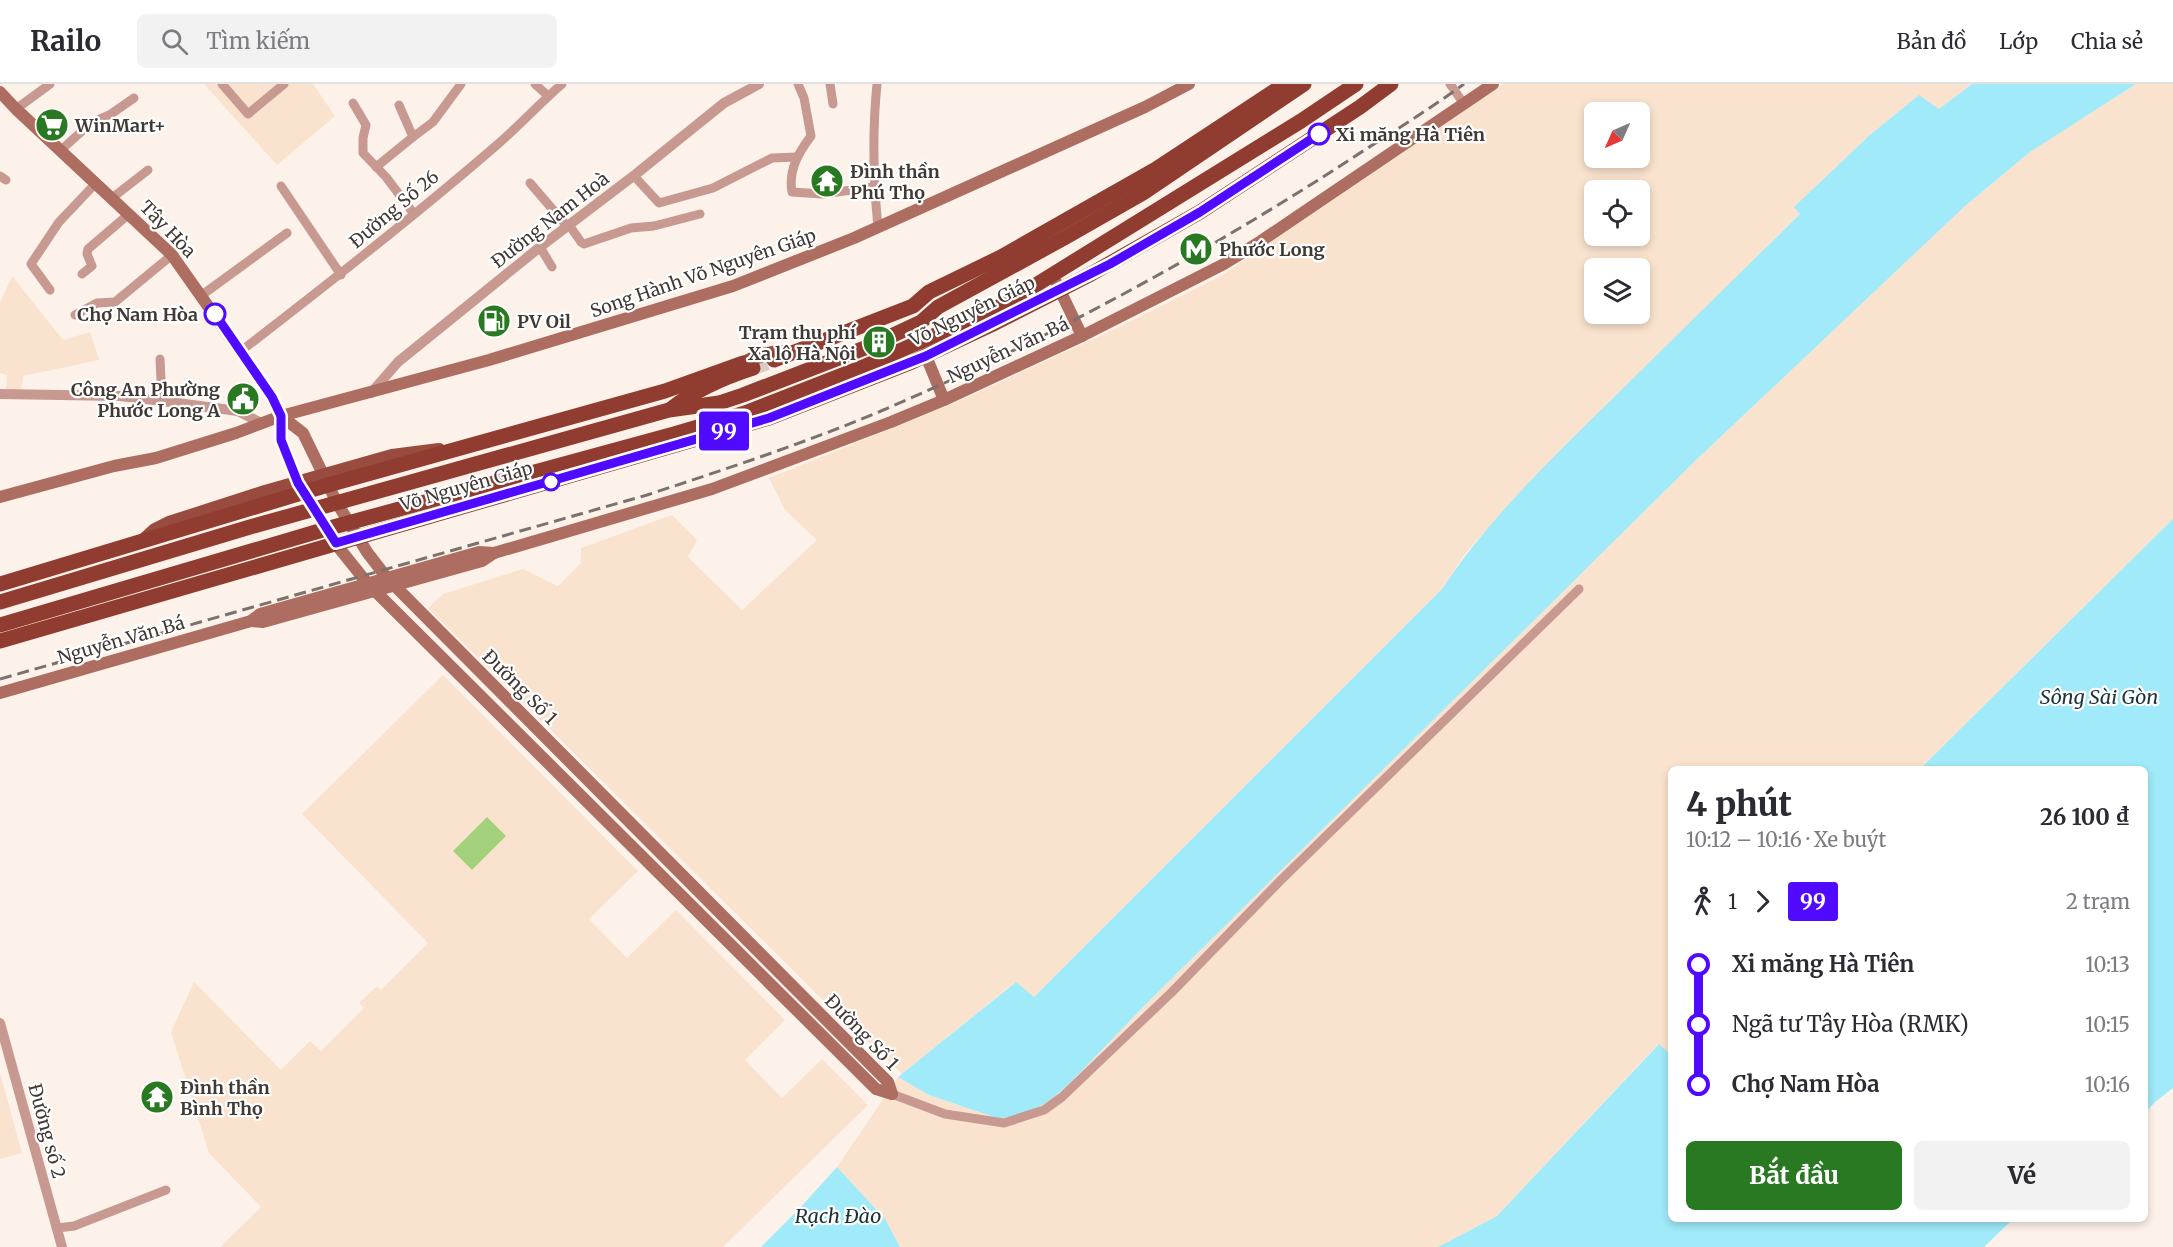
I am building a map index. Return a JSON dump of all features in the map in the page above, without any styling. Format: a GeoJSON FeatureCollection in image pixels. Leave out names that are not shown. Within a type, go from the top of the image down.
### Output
{"type":"FeatureCollection","features":[{"type":"Feature","properties":{"kind":"highway","name":"Võ Nguyên Giáp"},"geometry":{"type":"LineString","coordinates":[[774,360],[913,306],[929,292],[1001,257],[1156,169],[1285,84]]}},
{"type":"Feature","properties":{"kind":"highway","name":"Võ Nguyên Giáp"},"geometry":{"type":"LineString","coordinates":[[889,337],[921,322],[938,307],[1057,243],[1143,193],[1304,84]]}},
{"type":"Feature","properties":{"kind":"highway","name":"Võ Nguyên Giáp"},"geometry":{"type":"LineString","coordinates":[[326,530],[745,413],[863,368],[1005,304],[1301,121],[1356,84]]}},
{"type":"Feature","properties":{"kind":"highway","name":"Võ Nguyên Giáp"},"geometry":{"type":"LineString","coordinates":[[336,543],[769,418],[926,356],[1091,274],[1200,212],[1360,107],[1391,84]]}},
{"type":"Feature","properties":{"kind":"highway"},"geometry":{"type":"LineString","coordinates":[[1301,121],[1360,107]]}},
{"type":"Feature","properties":{"kind":"highway"},"geometry":{"type":"LineString","coordinates":[[1053,275],[1091,274]]}},
{"type":"Feature","properties":{"kind":"highway"},"geometry":{"type":"LineString","coordinates":[[991,325],[1005,304]]}},
{"type":"Feature","properties":{"kind":"highway"},"geometry":{"type":"LineString","coordinates":[[913,306],[938,307]]}},
{"type":"Feature","properties":{"kind":"highway","name":"Võ Nguyên Giáp"},"geometry":{"type":"LineString","coordinates":[[291,516],[669,410],[719,403],[743,396],[870,346]]}},
{"type":"Feature","properties":{"kind":"highway","name":"Võ Nguyên Giáp"},"geometry":{"type":"LineString","coordinates":[[301,488],[452,450],[744,368]]}},
{"type":"Feature","properties":{"kind":"highway"},"geometry":{"type":"LineString","coordinates":[[669,410],[683,399],[744,368]]}},
{"type":"Feature","properties":{"kind":"highway"},"geometry":{"type":"LineString","coordinates":[[0,602],[291,516],[301,488]]}},
{"type":"Feature","properties":{"kind":"highway"},"geometry":{"type":"LineString","coordinates":[[0,584],[214,520],[301,488]]}},
{"type":"Feature","properties":{"kind":"highway"},"geometry":{"type":"LineString","coordinates":[[214,520],[250,527]]}},
{"type":"Feature","properties":{"kind":"highway"},"geometry":{"type":"LineString","coordinates":[[0,625],[326,530]]}},
{"type":"Feature","properties":{"kind":"highway"},"geometry":{"type":"LineString","coordinates":[[0,641],[336,543]]}},
{"type":"Feature","properties":{"kind":"main road","name":"Song Hành Võ Nguyên Giáp"},"geometry":{"type":"LineString","coordinates":[[0,498],[114,466],[156,458],[281,416],[561,339],[733,286],[802,260],[878,227],[1144,107],[1189,84]]}},
{"type":"Feature","properties":{"kind":"main road","name":"Nguyễn Văn Bá"},"geometry":{"type":"LineString","coordinates":[[0,693],[251,621],[261,614],[482,561],[494,553],[712,489],[944,400],[1082,336],[1214,269],[1252,247],[1493,84]]}},
{"type":"Feature","properties":{"kind":"main road","name":"Tây Hòa"},"geometry":{"type":"LineString","coordinates":[[0,92],[172,255],[202,295],[272,397],[281,416],[281,440],[313,510]]}},
{"type":"Feature","properties":{"kind":"main road"},"geometry":{"type":"LineString","coordinates":[[1053,275],[1082,336]]}},
{"type":"Feature","properties":{"kind":"main road","name":"Võ Nguyên Giáp"},"geometry":{"type":"LineString","coordinates":[[744,368],[776,351],[796,352]]}},
{"type":"Feature","properties":{"kind":"main road"},"geometry":{"type":"LineString","coordinates":[[926,356],[944,400]]}},
{"type":"Feature","properties":{"kind":"main road","name":"Tây Hòa"},"geometry":{"type":"LineString","coordinates":[[281,416],[303,434],[337,503],[358,538]]}},
{"type":"Feature","properties":{"kind":"main road"},"geometry":{"type":"LineString","coordinates":[[142,541],[168,523],[301,488]]}},
{"type":"Feature","properties":{"kind":"main road","name":"Đường Số 1"},"geometry":{"type":"LineString","coordinates":[[313,510],[326,530],[372,587],[876,1089],[892,1094]]}},
{"type":"Feature","properties":{"kind":"main road","name":"Đường Số 1"},"geometry":{"type":"LineString","coordinates":[[358,538],[390,582],[888,1082],[892,1094]]}},
{"type":"Feature","properties":{"kind":"street"},"geometry":{"type":"LineString","coordinates":[[16,109],[50,84]]}},
{"type":"Feature","properties":{"kind":"street"},"geometry":{"type":"LineString","coordinates":[[222,84],[248,114],[284,84]]}},
{"type":"Feature","properties":{"kind":"street"},"geometry":{"type":"LineString","coordinates":[[376,166],[433,122],[461,84]]}},
{"type":"Feature","properties":{"kind":"street"},"geometry":{"type":"LineString","coordinates":[[535,84],[548,96]]}},
{"type":"Feature","properties":{"kind":"street","name":"Đường Số 26"},"geometry":{"type":"LineString","coordinates":[[241,351],[414,214],[499,143],[562,84]]}},
{"type":"Feature","properties":{"kind":"street","name":"Đường Nam Hoà"},"geometry":{"type":"LineString","coordinates":[[370,393],[398,362],[540,247],[634,176],[724,103],[759,84]]}},
{"type":"Feature","properties":{"kind":"street"},"geometry":{"type":"LineString","coordinates":[[798,84],[804,98],[811,136],[797,157],[793,170],[792,192],[822,194],[874,187]]}},
{"type":"Feature","properties":{"kind":"street"},"geometry":{"type":"LineString","coordinates":[[830,84],[833,104]]}},
{"type":"Feature","properties":{"kind":"street"},"geometry":{"type":"LineString","coordinates":[[877,84],[873,133],[874,187],[878,227]]}},
{"type":"Feature","properties":{"kind":"street"},"geometry":{"type":"LineString","coordinates":[[1450,84],[1464,104]]}},
{"type":"Feature","properties":{"kind":"street"},"geometry":{"type":"LineString","coordinates":[[61,150],[90,123],[111,114],[134,98]]}},
{"type":"Feature","properties":{"kind":"street"},"geometry":{"type":"LineString","coordinates":[[353,103],[366,125],[363,153],[414,214]]}},
{"type":"Feature","properties":{"kind":"street"},"geometry":{"type":"LineString","coordinates":[[399,105],[413,137]]}},
{"type":"Feature","properties":{"kind":"street"},"geometry":{"type":"LineString","coordinates":[[634,176],[659,202],[713,188],[771,158],[797,157]]}},
{"type":"Feature","properties":{"kind":"street"},"geometry":{"type":"LineString","coordinates":[[112,198],[148,170]]}},
{"type":"Feature","properties":{"kind":"street"},"geometry":{"type":"LineString","coordinates":[[50,290],[31,264],[59,222],[96,183]]}},
{"type":"Feature","properties":{"kind":"street"},"geometry":{"type":"LineString","coordinates":[[530,183],[584,244],[631,228],[654,226],[700,214]]}},
{"type":"Feature","properties":{"kind":"street"},"geometry":{"type":"LineString","coordinates":[[281,186],[341,274]]}},
{"type":"Feature","properties":{"kind":"street"},"geometry":{"type":"LineString","coordinates":[[82,274],[92,266],[87,254],[90,247],[129,214]]}},
{"type":"Feature","properties":{"kind":"street"},"geometry":{"type":"LineString","coordinates":[[202,295],[287,233]]}},
{"type":"Feature","properties":{"kind":"street"},"geometry":{"type":"LineString","coordinates":[[540,247],[552,267]]}},
{"type":"Feature","properties":{"kind":"street"},"geometry":{"type":"LineString","coordinates":[[75,315],[97,303],[115,302],[172,255]]}},
{"type":"Feature","properties":{"kind":"street"},"geometry":{"type":"LineString","coordinates":[[160,360],[162,401]]}},
{"type":"Feature","properties":{"kind":"street"},"geometry":{"type":"LineString","coordinates":[[0,394],[120,396],[238,411],[261,423]]}},
{"type":"Feature","properties":{"kind":"street"},"geometry":{"type":"LineString","coordinates":[[892,1094],[945,1114],[1004,1123],[1044,1110],[1062,1097],[1172,992],[1280,881],[1579,589]]}},
{"type":"Feature","properties":{"kind":"street","name":"Đường số 2"},"geometry":{"type":"LineString","coordinates":[[0,1023],[62,1247]]}},
{"type":"Feature","properties":{"kind":"street"},"geometry":{"type":"LineString","coordinates":[[57,1228],[74,1226],[166,1190]]}},
{"type":"Feature","properties":{"kind":"shaded area"},"geometry":{"type":"Polygon","coordinates":[[[204,84],[313,84],[335,116],[277,165],[204,84]]]}},
{"type":"Feature","properties":{"kind":"shaded area"},"geometry":{"type":"Polygon","coordinates":[[[1503,84],[1972,84],[1939,109],[1918,96],[1871,134],[1795,207],[1800,213],[1479,538],[1465,554],[1442,589],[1034,997],[1015,982],[902,1074],[834,1011],[428,608],[443,594],[523,569],[558,586],[581,563],[581,548],[672,515],[697,540],[688,557],[742,610],[817,540],[785,510],[769,478],[952,404],[1113,330],[1221,276],[1503,84]]]}},
{"type":"Feature","properties":{"kind":"shaded area"},"geometry":{"type":"Polygon","coordinates":[[[2136,84],[2173,84],[2173,519],[1923,766],[1668,766],[1668,1052],[1658,1044],[1497,1216],[1438,1247],[900,1247],[885,1219],[837,1167],[898,1077],[929,1095],[997,1118],[1059,1094],[1144,1006],[1695,461],[1964,207],[2030,152],[2136,84]]]}},
{"type":"Feature","properties":{"kind":"shaded area"},"geometry":{"type":"Polygon","coordinates":[[[12,276],[63,340],[90,332],[99,360],[23,376],[21,391],[6,390],[7,375],[0,373],[0,303],[12,276]]]}},
{"type":"Feature","properties":{"kind":"shaded area"},"geometry":{"type":"Polygon","coordinates":[[[443,675],[638,871],[589,919],[627,958],[676,910],[785,1020],[745,1060],[782,1098],[822,1059],[868,1105],[723,1247],[220,1247],[261,1207],[209,1153],[171,1032],[194,982],[281,1070],[310,1041],[321,1051],[364,1008],[359,1003],[377,986],[381,990],[428,943],[302,814],[443,675]]]}},
{"type":"Feature","properties":{"kind":"shaded area"},"geometry":{"type":"Polygon","coordinates":[[[0,1073],[22,1153],[0,1159],[0,1073]]]}},
{"type":"Feature","properties":{"kind":"green space"},"geometry":{"type":"Polygon","coordinates":[[[487,817],[506,836],[472,870],[453,851],[487,817]]]}},
{"type":"Feature","properties":{"kind":"water"},"geometry":{"type":"Polygon","coordinates":[[[1972,84],[2136,84],[2030,152],[1964,207],[1695,461],[1144,1006],[1075,1078],[1052,1098],[1027,1112],[1013,1117],[997,1118],[929,1095],[898,1077],[1016,982],[1034,997],[1442,589],[1478,540],[1540,471],[1800,214],[1794,207],[1871,134],[1919,95],[1939,109],[1972,84]]]}},
{"type":"Feature","properties":{"kind":"water","name":"Sông Sài Gòn"},"geometry":{"type":"Polygon","coordinates":[[[2173,519],[2173,1088],[2148,1110],[2148,766],[1923,766],[2173,519]]]}},
{"type":"Feature","properties":{"kind":"water"},"geometry":{"type":"Polygon","coordinates":[[[1659,1044],[1668,1052],[1668,1222],[2010,1222],[1984,1247],[1438,1247],[1497,1216],[1659,1044]]]}},
{"type":"Feature","properties":{"kind":"water","name":"Rạch Đào"},"geometry":{"type":"Polygon","coordinates":[[[837,1167],[885,1219],[900,1247],[761,1247],[799,1209],[837,1167]]]}},
{"type":"Feature","properties":{"kind":"tunnel"},"geometry":{"type":"LineString","coordinates":[[753,368],[774,360]]}},
{"type":"Feature","properties":{"kind":"railway"},"geometry":{"type":"LineString","coordinates":[[0,679],[647,495],[852,423],[940,385],[1057,329],[1171,268],[1337,168],[1464,84]]}},
{"type":"Feature","properties":{"kind":"bus line","name":"99"},"geometry":{"type":"LineString","coordinates":[[215,314],[272,397],[281,416],[281,440],[298,483],[336,543],[769,418],[926,356],[1110,264],[1200,212],[1319,134]]}},
{"type":"Feature","properties":{"kind":"place","name":"WinMart+"},"geometry":{"type":"Point","coordinates":[52,125]}},
{"type":"Feature","properties":{"kind":"place","name":"Xi măng Hà Tiên"},"geometry":{"type":"Point","coordinates":[1319,134]}},
{"type":"Feature","properties":{"kind":"place","name":"Đình thần Phú Thọ"},"geometry":{"type":"Point","coordinates":[827,181]}},
{"type":"Feature","properties":{"kind":"place","name":"Phước Long"},"geometry":{"type":"Point","coordinates":[1196,249]}},
{"type":"Feature","properties":{"kind":"place","name":"Chợ Nam Hòa"},"geometry":{"type":"Point","coordinates":[215,314]}},
{"type":"Feature","properties":{"kind":"place","name":"PV Oil"},"geometry":{"type":"Point","coordinates":[494,321]}},
{"type":"Feature","properties":{"kind":"place","name":"Trạm thu phí Xa lộ Hà Nội"},"geometry":{"type":"Point","coordinates":[879,342]}},
{"type":"Feature","properties":{"kind":"place","name":"Công An Phường Phước Long A"},"geometry":{"type":"Point","coordinates":[243,399]}},
{"type":"Feature","properties":{"kind":"place","name":"Đình thần Bình Thọ"},"geometry":{"type":"Point","coordinates":[157,1097]}}]}
